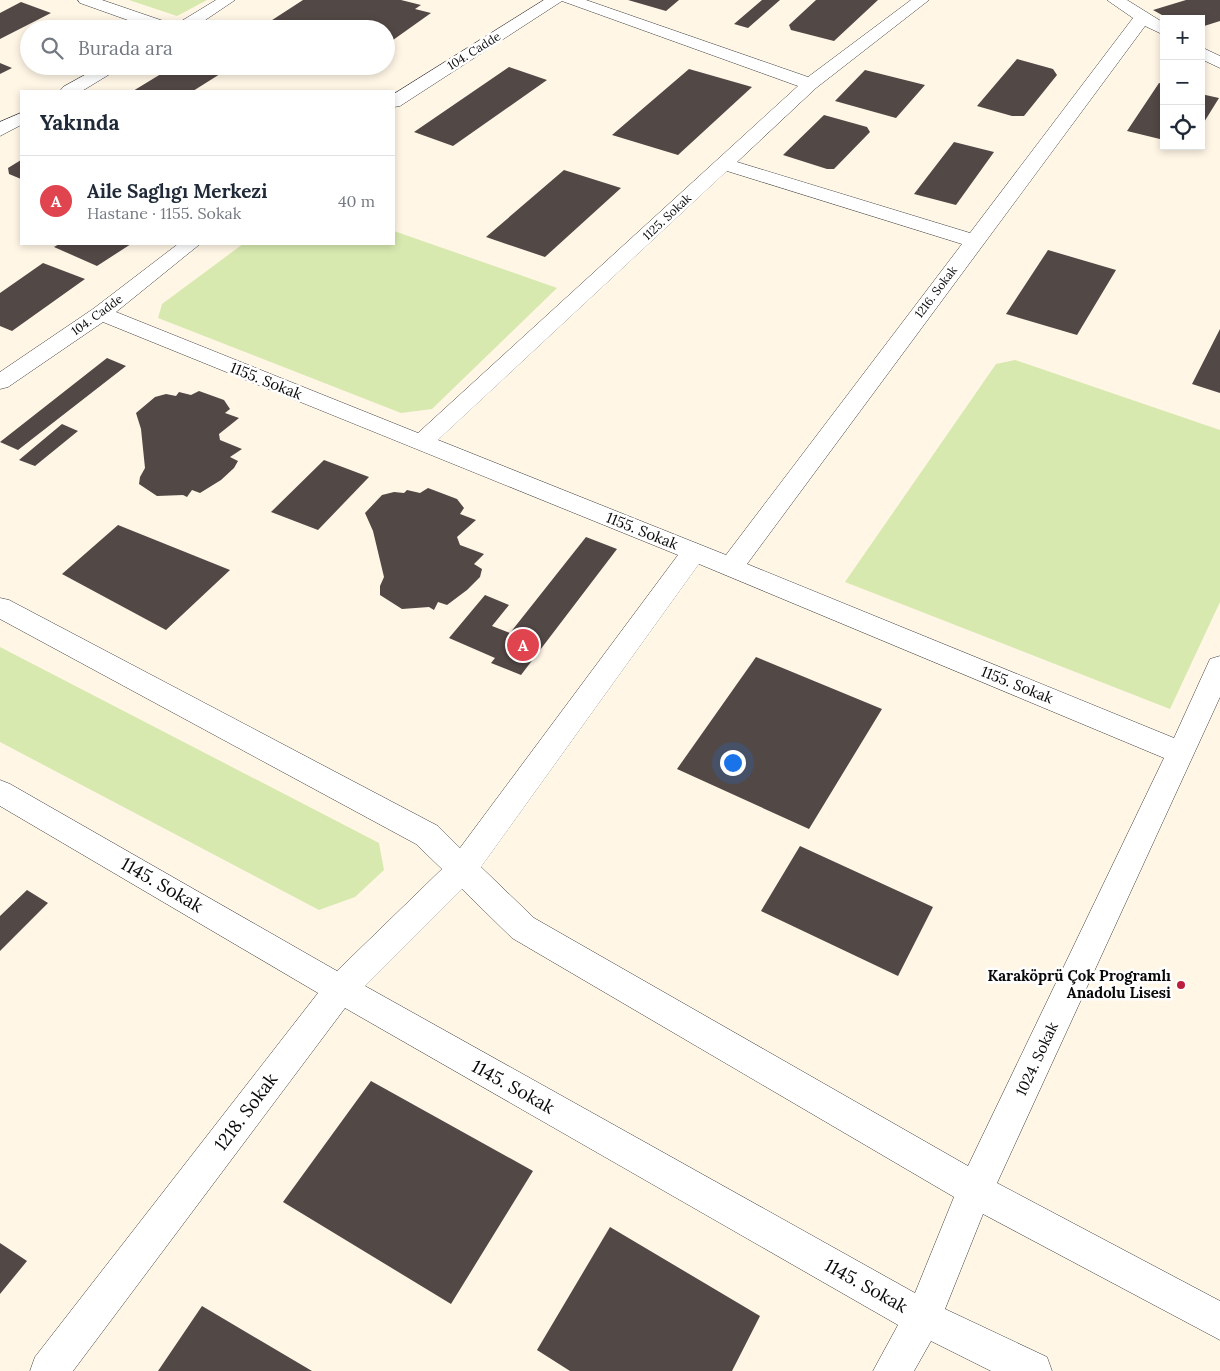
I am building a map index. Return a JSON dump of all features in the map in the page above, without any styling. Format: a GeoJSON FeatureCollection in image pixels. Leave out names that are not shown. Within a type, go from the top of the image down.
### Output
{"type":"FeatureCollection","features":[{"type":"Feature","properties":{"kind":"street"},"geometry":{"type":"LineString","coordinates":[[86,0],[144,20]]}},
{"type":"Feature","properties":{"kind":"street"},"geometry":{"type":"LineString","coordinates":[[195,20],[227,0]]}},
{"type":"Feature","properties":{"kind":"street","name":"104. Cadde"},"geometry":{"type":"LineString","coordinates":[[395,101],[555,0]]}},
{"type":"Feature","properties":{"kind":"street"},"geometry":{"type":"LineString","coordinates":[[570,0],[810,84]]}},
{"type":"Feature","properties":{"kind":"street","name":"1125. Sokak"},"geometry":{"type":"LineString","coordinates":[[420,442],[810,84],[921,0]]}},
{"type":"Feature","properties":{"kind":"street"},"geometry":{"type":"LineString","coordinates":[[1115,0],[1160,28]]}},
{"type":"Feature","properties":{"kind":"street","name":"1216. Sokak"},"geometry":{"type":"LineString","coordinates":[[731,567],[1142,18]]}},
{"type":"Feature","properties":{"kind":"street"},"geometry":{"type":"LineString","coordinates":[[1205,54],[1220,63]]}},
{"type":"Feature","properties":{"kind":"street"},"geometry":{"type":"LineString","coordinates":[[71,90],[98,75]]}},
{"type":"Feature","properties":{"kind":"street"},"geometry":{"type":"LineString","coordinates":[[0,130],[20,119]]}},
{"type":"Feature","properties":{"kind":"street"},"geometry":{"type":"LineString","coordinates":[[724,164],[974,241]]}},
{"type":"Feature","properties":{"kind":"street","name":"104. Cadde"},"geometry":{"type":"LineString","coordinates":[[0,382],[101,314],[189,245]]}},
{"type":"Feature","properties":{"kind":"street","name":"1155. Sokak"},"geometry":{"type":"LineString","coordinates":[[101,314],[731,567],[1181,753]]}},
{"type":"Feature","properties":{"kind":"street","name":"1218. Sokak"},"geometry":{"type":"LineString","coordinates":[[49,1371],[340,989],[462,870],[694,552]]}},
{"type":"Feature","properties":{"kind":"street"},"geometry":{"type":"LineString","coordinates":[[0,607],[426,835],[523,928],[975,1190],[1220,1321]]}},
{"type":"Feature","properties":{"kind":"street","name":"1024. Sokak"},"geometry":{"type":"LineString","coordinates":[[892,1371],[924,1318],[975,1190],[1181,753],[1220,666]]}},
{"type":"Feature","properties":{"kind":"street","name":"1145. Sokak"},"geometry":{"type":"LineString","coordinates":[[0,792],[340,989],[924,1318],[1033,1371]]}},
{"type":"Feature","properties":{"kind":"green space"},"geometry":{"type":"Polygon","coordinates":[[[129,0],[207,0],[177,16],[129,0]]]}},
{"type":"Feature","properties":{"kind":"green space"},"geometry":{"type":"Polygon","coordinates":[[[395,231],[557,288],[432,409],[401,413],[158,318],[162,304],[242,245],[395,245],[395,231]]]}},
{"type":"Feature","properties":{"kind":"green space"},"geometry":{"type":"Polygon","coordinates":[[[1015,360],[1220,430],[1220,602],[1170,709],[845,582],[996,364],[1015,360]]]}},
{"type":"Feature","properties":{"kind":"green space"},"geometry":{"type":"Polygon","coordinates":[[[0,647],[379,843],[384,870],[355,897],[319,910],[0,742],[0,647]]]}},
{"type":"Feature","properties":{"kind":"building"},"geometry":{"type":"Polygon","coordinates":[[[303,0],[401,0],[421,5],[415,9],[431,13],[395,39],[395,20],[272,20],[303,0]]]}},
{"type":"Feature","properties":{"kind":"building"},"geometry":{"type":"Polygon","coordinates":[[[628,0],[679,0],[666,11],[628,0]]]}},
{"type":"Feature","properties":{"kind":"building"},"geometry":{"type":"Polygon","coordinates":[[[762,0],[780,0],[748,28],[734,24],[762,0]]]}},
{"type":"Feature","properties":{"kind":"building"},"geometry":{"type":"Polygon","coordinates":[[[816,0],[878,0],[834,41],[791,30],[789,25],[816,0]]]}},
{"type":"Feature","properties":{"kind":"building"},"geometry":{"type":"Polygon","coordinates":[[[1186,0],[1220,0],[1220,21],[1205,26],[1205,15],[1162,15],[1153,10],[1186,0]]]}},
{"type":"Feature","properties":{"kind":"building"},"geometry":{"type":"Polygon","coordinates":[[[21,2],[51,13],[37,20],[20,20],[20,29],[0,39],[0,13],[21,2]]]}},
{"type":"Feature","properties":{"kind":"building"},"geometry":{"type":"Polygon","coordinates":[[[1017,59],[1053,69],[1057,75],[1024,116],[1012,116],[977,106],[1017,59]]]}},
{"type":"Feature","properties":{"kind":"building"},"geometry":{"type":"Polygon","coordinates":[[[0,63],[12,68],[0,74],[0,63]]]}},
{"type":"Feature","properties":{"kind":"building"},"geometry":{"type":"Polygon","coordinates":[[[509,67],[547,80],[453,146],[414,132],[509,67]]]}},
{"type":"Feature","properties":{"kind":"building"},"geometry":{"type":"Polygon","coordinates":[[[689,69],[752,87],[678,155],[612,135],[689,69]]]}},
{"type":"Feature","properties":{"kind":"building"},"geometry":{"type":"Polygon","coordinates":[[[865,70],[925,85],[896,118],[835,101],[865,70]]]}},
{"type":"Feature","properties":{"kind":"building"},"geometry":{"type":"Polygon","coordinates":[[[159,75],[218,75],[195,90],[135,90],[159,75]]]}},
{"type":"Feature","properties":{"kind":"building"},"geometry":{"type":"Polygon","coordinates":[[[1159,83],[1160,83],[1160,139],[1127,131],[1159,83]]]}},
{"type":"Feature","properties":{"kind":"building"},"geometry":{"type":"Polygon","coordinates":[[[1205,95],[1219,98],[1205,121],[1205,95]]]}},
{"type":"Feature","properties":{"kind":"building"},"geometry":{"type":"Polygon","coordinates":[[[824,115],[867,127],[870,132],[834,169],[827,169],[783,155],[824,115]]]}},
{"type":"Feature","properties":{"kind":"building"},"geometry":{"type":"Polygon","coordinates":[[[954,142],[994,152],[956,205],[914,194],[954,142]]]}},
{"type":"Feature","properties":{"kind":"building"},"geometry":{"type":"Polygon","coordinates":[[[20,161],[20,179],[9,174],[8,168],[20,161]]]}},
{"type":"Feature","properties":{"kind":"building"},"geometry":{"type":"Polygon","coordinates":[[[564,170],[621,188],[545,257],[486,237],[564,170]]]}},
{"type":"Feature","properties":{"kind":"building"},"geometry":{"type":"Polygon","coordinates":[[[57,245],[129,245],[97,266],[54,247],[57,245]]]}},
{"type":"Feature","properties":{"kind":"building"},"geometry":{"type":"Polygon","coordinates":[[[1048,250],[1116,270],[1077,335],[1006,314],[1048,250]]]}},
{"type":"Feature","properties":{"kind":"building"},"geometry":{"type":"Polygon","coordinates":[[[43,263],[85,279],[12,331],[0,326],[0,293],[43,263]]]}},
{"type":"Feature","properties":{"kind":"building"},"geometry":{"type":"Polygon","coordinates":[[[1220,329],[1220,393],[1192,384],[1220,329]]]}},
{"type":"Feature","properties":{"kind":"building"},"geometry":{"type":"Polygon","coordinates":[[[107,358],[126,366],[18,450],[0,442],[107,358]]]}},
{"type":"Feature","properties":{"kind":"building"},"geometry":{"type":"Polygon","coordinates":[[[199,391],[224,400],[230,409],[225,413],[239,418],[219,434],[220,440],[242,449],[230,457],[238,461],[234,468],[221,480],[200,493],[192,490],[187,497],[183,495],[157,496],[139,484],[140,477],[145,468],[141,429],[136,413],[155,397],[166,394],[176,396],[179,392],[191,395],[199,391]]]}},
{"type":"Feature","properties":{"kind":"building"},"geometry":{"type":"Polygon","coordinates":[[[62,424],[78,431],[35,466],[19,460],[62,424]]]}},
{"type":"Feature","properties":{"kind":"building"},"geometry":{"type":"Polygon","coordinates":[[[324,460],[369,477],[318,530],[271,512],[324,460]]]}},
{"type":"Feature","properties":{"kind":"building"},"geometry":{"type":"Polygon","coordinates":[[[428,488],[457,499],[464,508],[460,514],[476,520],[457,537],[460,545],[484,554],[474,564],[482,569],[480,577],[467,590],[447,605],[438,602],[434,610],[429,607],[402,609],[380,595],[380,586],[384,577],[373,531],[365,513],[382,495],[394,492],[404,493],[407,490],[420,493],[428,488]]]}},
{"type":"Feature","properties":{"kind":"building"},"geometry":{"type":"Polygon","coordinates":[[[118,525],[230,570],[166,630],[62,574],[118,525]]]}},
{"type":"Feature","properties":{"kind":"building"},"geometry":{"type":"Polygon","coordinates":[[[586,537],[617,549],[521,675],[491,663],[495,658],[449,638],[485,595],[509,605],[492,626],[510,633],[586,537]]]}},
{"type":"Feature","properties":{"kind":"building"},"geometry":{"type":"Polygon","coordinates":[[[756,657],[882,709],[809,829],[677,769],[756,657]]]}},
{"type":"Feature","properties":{"kind":"building"},"geometry":{"type":"Polygon","coordinates":[[[800,846],[933,907],[898,976],[761,911],[800,846]]]}},
{"type":"Feature","properties":{"kind":"building"},"geometry":{"type":"Polygon","coordinates":[[[27,890],[48,903],[0,951],[0,916],[27,890]]]}},
{"type":"Feature","properties":{"kind":"building"},"geometry":{"type":"Polygon","coordinates":[[[371,1081],[533,1171],[451,1304],[283,1202],[371,1081]]]}},
{"type":"Feature","properties":{"kind":"building"},"geometry":{"type":"Polygon","coordinates":[[[610,1227],[760,1316],[732,1371],[570,1371],[537,1350],[610,1227]]]}},
{"type":"Feature","properties":{"kind":"building"},"geometry":{"type":"Polygon","coordinates":[[[0,1243],[27,1261],[0,1294],[0,1243]]]}},
{"type":"Feature","properties":{"kind":"building"},"geometry":{"type":"Polygon","coordinates":[[[202,1306],[312,1371],[158,1371],[202,1306]]]}},
{"type":"Feature","properties":{"kind":"place","name":"Aile Saglıgı Merkezi"},"geometry":{"type":"Point","coordinates":[523,645]}},
{"type":"Feature","properties":{"kind":"place","name":"Karaköprü Çok Programlı Anadolu Lisesi"},"geometry":{"type":"Point","coordinates":[1181,985]}}]}
